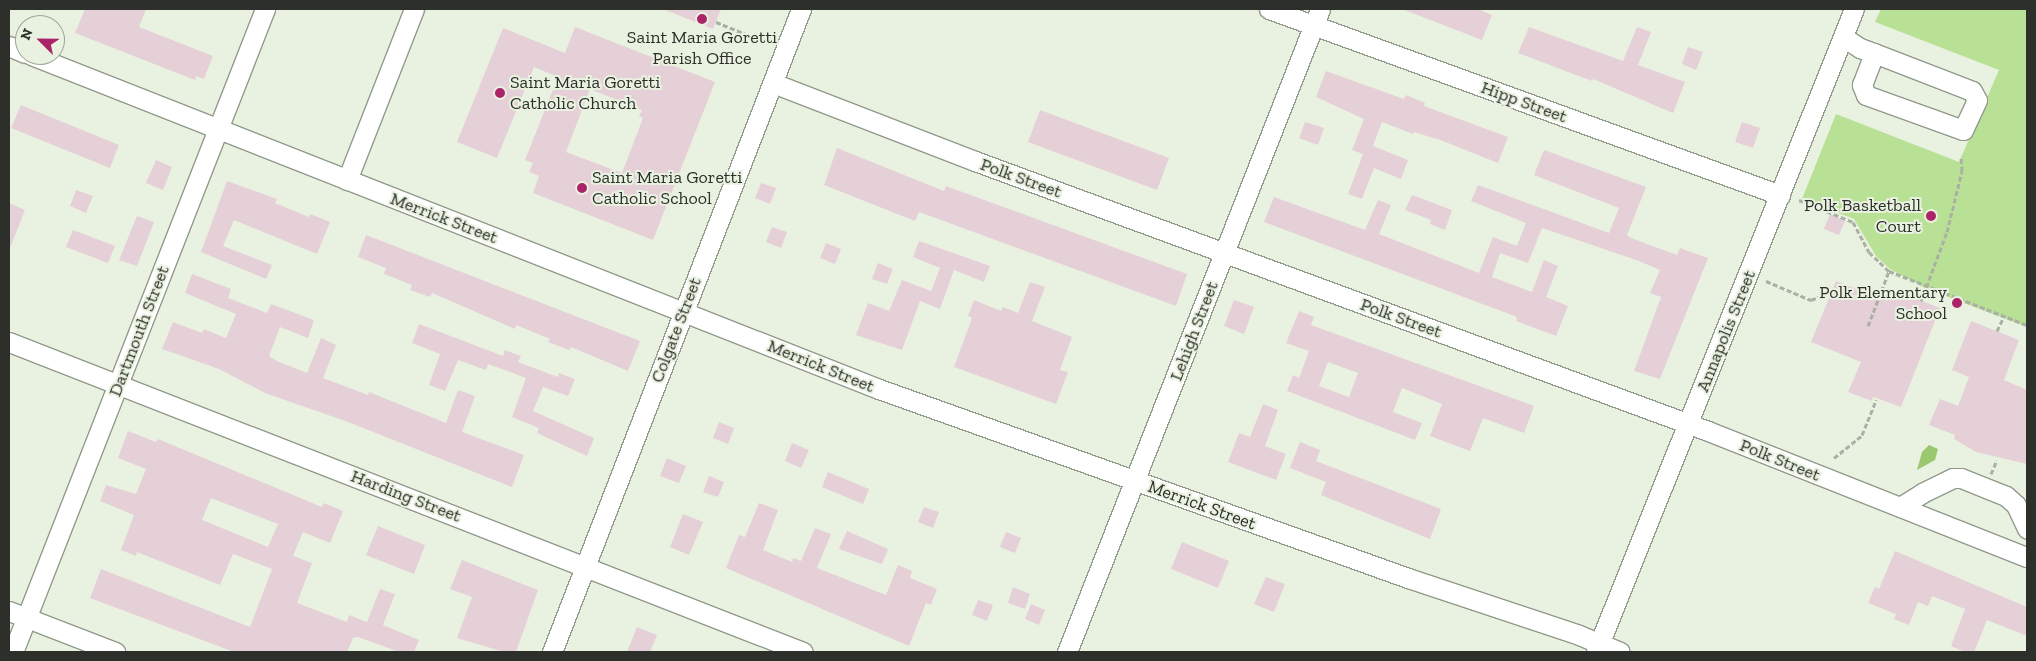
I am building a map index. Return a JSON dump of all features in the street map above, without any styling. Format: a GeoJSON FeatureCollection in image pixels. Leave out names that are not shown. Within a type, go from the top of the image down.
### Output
{"type":"FeatureCollection","features":[{"type":"Feature","properties":{"kind":"street","name":"Dartmouth Street"},"geometry":{"type":"LineString","coordinates":[[12,652],[17,614],[119,384],[265,9]]}},
{"type":"Feature","properties":{"kind":"street"},"geometry":{"type":"LineString","coordinates":[[347,180],[414,9]]}},
{"type":"Feature","properties":{"kind":"street","name":"Colgate Street"},"geometry":{"type":"LineString","coordinates":[[552,652],[802,9]]}},
{"type":"Feature","properties":{"kind":"street","name":"Hipp Street"},"geometry":{"type":"LineString","coordinates":[[1269,9],[1316,17],[1780,195]]}},
{"type":"Feature","properties":{"kind":"street","name":"Annapolis Street"},"geometry":{"type":"LineString","coordinates":[[1597,648],[1689,424],[1854,9]]}},
{"type":"Feature","properties":{"kind":"street","name":"Lehigh Street"},"geometry":{"type":"LineString","coordinates":[[1067,652],[1316,17]]}},
{"type":"Feature","properties":{"kind":"street"},"geometry":{"type":"LineString","coordinates":[[1843,37],[1874,53],[1972,91],[1977,100],[1963,130],[1866,95],[1862,85],[1874,53]]}},
{"type":"Feature","properties":{"kind":"street","name":"Merrick Street"},"geometry":{"type":"LineString","coordinates":[[56,65],[880,389],[1597,648],[1620,652]]}},
{"type":"Feature","properties":{"kind":"street","name":"Polk Street"},"geometry":{"type":"LineString","coordinates":[[773,83],[1224,253],[1689,424],[2027,557]]}},
{"type":"Feature","properties":{"kind":"street","name":"Harding Street"},"geometry":{"type":"LineString","coordinates":[[9,342],[803,652]]}},
{"type":"Feature","properties":{"kind":"street"},"geometry":{"type":"LineString","coordinates":[[1900,507],[1953,478],[1961,478],[2006,496],[2016,505],[2027,529]]}},
{"type":"Feature","properties":{"kind":"street"},"geometry":{"type":"LineString","coordinates":[[17,614],[115,652]]}},
{"type":"Feature","properties":{"kind":"path"},"geometry":{"type":"LineString","coordinates":[[716,22],[758,39]]}},
{"type":"Feature","properties":{"kind":"path"},"geometry":{"type":"LineString","coordinates":[[1921,301],[1928,287],[1947,232],[1962,171],[1961,157]]}},
{"type":"Feature","properties":{"kind":"path"},"geometry":{"type":"LineString","coordinates":[[1799,200],[1853,222],[1869,252],[1889,271],[2027,325]]}},
{"type":"Feature","properties":{"kind":"path"},"geometry":{"type":"LineString","coordinates":[[1868,326],[1889,271]]}},
{"type":"Feature","properties":{"kind":"path"},"geometry":{"type":"LineString","coordinates":[[1766,281],[1812,300],[1818,297]]}},
{"type":"Feature","properties":{"kind":"path"},"geometry":{"type":"LineString","coordinates":[[1997,331],[2004,316]]}},
{"type":"Feature","properties":{"kind":"path"},"geometry":{"type":"LineString","coordinates":[[1834,458],[1862,435],[1876,400]]}},
{"type":"Feature","properties":{"kind":"path"},"geometry":{"type":"LineString","coordinates":[[1989,479],[1997,460]]}},
{"type":"Feature","properties":{"kind":"shaded area"},"geometry":{"type":"Polygon","coordinates":[[[1881,9],[2027,9],[2027,327],[1925,288],[1890,269],[1876,256],[1854,219],[1802,199],[1836,114],[1959,162],[1999,70],[1875,22],[1881,9]]]}},
{"type":"Feature","properties":{"kind":"shaded area"},"geometry":{"type":"Polygon","coordinates":[[[1929,445],[1938,449],[1935,460],[1917,470],[1922,452],[1929,445]]]}},
{"type":"Feature","properties":{"kind":"building"},"geometry":{"type":"Polygon","coordinates":[[[85,9],[146,9],[139,27],[213,56],[204,79],[196,76],[195,80],[75,33],[85,9]]]}},
{"type":"Feature","properties":{"kind":"building","name":"Saint Maria Goretti Parish Office"},"geometry":{"type":"Polygon","coordinates":[[[663,9],[721,9],[713,29],[663,9]]]}},
{"type":"Feature","properties":{"kind":"building"},"geometry":{"type":"Polygon","coordinates":[[[1402,9],[1478,9],[1492,15],[1482,40],[1402,9]]]}},
{"type":"Feature","properties":{"kind":"building","name":"Saint Maria Goretti Catholic School"},"geometry":{"type":"Polygon","coordinates":[[[575,27],[715,82],[653,240],[533,193],[539,176],[529,172],[533,163],[525,160],[558,77],[534,67],[497,158],[457,142],[503,28],[565,53],[575,27]],[[590,89],[566,152],[622,173],[643,118],[639,116],[642,110],[590,89]]]}},
{"type":"Feature","properties":{"kind":"building"},"geometry":{"type":"Polygon","coordinates":[[[1529,27],[1623,61],[1637,27],[1651,32],[1638,65],[1685,82],[1673,113],[1593,79],[1592,81],[1518,53],[1529,27]]]}},
{"type":"Feature","properties":{"kind":"building"},"geometry":{"type":"Polygon","coordinates":[[[1688,47],[1703,52],[1696,70],[1682,64],[1688,47]]]}},
{"type":"Feature","properties":{"kind":"building"},"geometry":{"type":"Polygon","coordinates":[[[1326,71],[1404,99],[1406,95],[1425,103],[1424,106],[1508,137],[1498,163],[1443,141],[1414,132],[1413,134],[1382,122],[1373,146],[1408,160],[1401,179],[1374,168],[1362,199],[1348,194],[1363,154],[1352,150],[1364,119],[1316,97],[1326,71]]]}},
{"type":"Feature","properties":{"kind":"building"},"geometry":{"type":"Polygon","coordinates":[[[21,105],[119,145],[110,168],[11,128],[21,105]]]}},
{"type":"Feature","properties":{"kind":"building"},"geometry":{"type":"Polygon","coordinates":[[[1040,110],[1169,158],[1157,190],[1028,142],[1040,110]]]}},
{"type":"Feature","properties":{"kind":"building"},"geometry":{"type":"Polygon","coordinates":[[[1305,122],[1324,128],[1318,145],[1299,138],[1305,122]]]}},
{"type":"Feature","properties":{"kind":"building"},"geometry":{"type":"Polygon","coordinates":[[[1742,122],[1760,128],[1753,148],[1735,142],[1742,122]]]}},
{"type":"Feature","properties":{"kind":"building"},"geometry":{"type":"Polygon","coordinates":[[[837,148],[944,191],[946,186],[1187,274],[1176,306],[919,212],[915,221],[824,185],[837,148]]]}},
{"type":"Feature","properties":{"kind":"building"},"geometry":{"type":"Polygon","coordinates":[[[1544,150],[1646,187],[1627,235],[1631,238],[1677,255],[1680,248],[1708,258],[1660,379],[1634,371],[1661,297],[1650,293],[1660,270],[1639,261],[1542,228],[1528,263],[1500,253],[1492,277],[1532,292],[1544,260],[1558,266],[1546,297],[1568,306],[1556,336],[1516,321],[1517,317],[1264,222],[1274,197],[1365,230],[1378,200],[1391,205],[1379,234],[1479,273],[1493,237],[1517,246],[1526,223],[1471,201],[1478,185],[1609,233],[1619,208],[1534,175],[1544,150]]]}},
{"type":"Feature","properties":{"kind":"building"},"geometry":{"type":"Polygon","coordinates":[[[156,160],[172,167],[163,190],[146,183],[156,160]]]}},
{"type":"Feature","properties":{"kind":"building"},"geometry":{"type":"Polygon","coordinates":[[[227,181],[277,199],[275,203],[309,217],[310,214],[330,222],[317,254],[234,220],[223,246],[272,265],[266,279],[201,252],[227,181]]]}},
{"type":"Feature","properties":{"kind":"building"},"geometry":{"type":"Polygon","coordinates":[[[761,183],[776,188],[770,204],[755,198],[761,183]]]}},
{"type":"Feature","properties":{"kind":"building"},"geometry":{"type":"Polygon","coordinates":[[[76,190],[93,196],[86,213],[70,206],[76,190]]]}},
{"type":"Feature","properties":{"kind":"building"},"geometry":{"type":"Polygon","coordinates":[[[1412,195],[1452,210],[1445,230],[1430,224],[1431,220],[1405,210],[1412,195]]]}},
{"type":"Feature","properties":{"kind":"building"},"geometry":{"type":"Polygon","coordinates":[[[9,203],[25,210],[10,248],[9,248],[9,203]]]}},
{"type":"Feature","properties":{"kind":"building"},"geometry":{"type":"Polygon","coordinates":[[[1830,214],[1845,221],[1839,235],[1824,229],[1830,214]]]}},
{"type":"Feature","properties":{"kind":"building"},"geometry":{"type":"Polygon","coordinates":[[[137,216],[154,222],[137,266],[119,260],[137,216]]]}},
{"type":"Feature","properties":{"kind":"building"},"geometry":{"type":"Polygon","coordinates":[[[772,227],[787,232],[781,248],[766,242],[772,227]]]}},
{"type":"Feature","properties":{"kind":"building"},"geometry":{"type":"Polygon","coordinates":[[[73,230],[115,246],[108,263],[66,247],[73,230]]]}},
{"type":"Feature","properties":{"kind":"building"},"geometry":{"type":"Polygon","coordinates":[[[366,235],[640,341],[628,371],[571,347],[569,350],[548,342],[550,339],[516,325],[515,329],[432,293],[430,297],[410,290],[412,285],[384,274],[386,268],[358,257],[366,235]]]}},
{"type":"Feature","properties":{"kind":"building"},"geometry":{"type":"Polygon","coordinates":[[[919,241],[990,266],[984,282],[954,270],[940,309],[920,301],[902,350],[856,335],[868,303],[889,311],[902,280],[931,291],[940,268],[913,257],[919,241]]]}},
{"type":"Feature","properties":{"kind":"building"},"geometry":{"type":"Polygon","coordinates":[[[826,243],[841,249],[835,264],[820,258],[826,243]]]}},
{"type":"Feature","properties":{"kind":"building"},"geometry":{"type":"Polygon","coordinates":[[[878,263],[893,269],[887,284],[872,279],[878,263]]]}},
{"type":"Feature","properties":{"kind":"building"},"geometry":{"type":"Polygon","coordinates":[[[192,274],[231,289],[228,298],[267,313],[271,304],[314,320],[308,338],[280,327],[269,356],[277,361],[307,373],[321,338],[336,345],[323,378],[368,395],[369,392],[446,423],[458,390],[475,396],[462,432],[524,455],[512,487],[348,422],[265,393],[219,369],[162,349],[173,322],[202,333],[204,329],[226,338],[236,314],[185,293],[192,274]]]}},
{"type":"Feature","properties":{"kind":"building"},"geometry":{"type":"Polygon","coordinates":[[[1836,281],[1887,301],[1892,289],[1940,308],[1901,407],[1873,397],[1872,401],[1848,392],[1861,362],[1811,342],[1836,281]]]}},
{"type":"Feature","properties":{"kind":"building"},"geometry":{"type":"Polygon","coordinates":[[[1030,282],[1045,287],[1032,321],[1072,337],[1060,370],[1068,372],[1056,404],[954,367],[972,318],[968,316],[974,300],[1001,311],[1003,307],[1018,313],[1030,282]]]}},
{"type":"Feature","properties":{"kind":"building"},"geometry":{"type":"Polygon","coordinates":[[[1234,300],[1254,307],[1244,334],[1224,326],[1234,300]]]}},
{"type":"Feature","properties":{"kind":"building"},"geometry":{"type":"Polygon","coordinates":[[[1299,311],[1314,317],[1311,325],[1534,406],[1524,433],[1483,418],[1470,451],[1430,436],[1442,404],[1402,388],[1393,412],[1422,423],[1415,440],[1287,391],[1293,375],[1299,378],[1309,351],[1286,343],[1299,311]],[[1328,362],[1319,386],[1349,397],[1358,373],[1328,362]]]}},
{"type":"Feature","properties":{"kind":"building"},"geometry":{"type":"Polygon","coordinates":[[[1971,321],[2019,340],[2004,380],[2027,390],[2027,464],[1976,452],[1954,439],[1955,435],[1929,425],[1940,399],[1958,406],[1969,377],[1952,370],[1971,321]]]}},
{"type":"Feature","properties":{"kind":"building"},"geometry":{"type":"Polygon","coordinates":[[[419,324],[503,356],[505,350],[521,356],[518,362],[558,377],[559,373],[575,379],[568,396],[543,387],[533,411],[594,438],[587,456],[537,433],[539,428],[512,417],[526,378],[488,364],[486,370],[458,360],[445,391],[429,385],[440,354],[412,343],[419,324]]]}},
{"type":"Feature","properties":{"kind":"building"},"geometry":{"type":"Polygon","coordinates":[[[1263,404],[1278,410],[1265,446],[1286,454],[1276,480],[1228,462],[1239,433],[1250,437],[1263,404]]]}},
{"type":"Feature","properties":{"kind":"building"},"geometry":{"type":"Polygon","coordinates":[[[719,422],[734,428],[728,444],[713,438],[719,422]]]}},
{"type":"Feature","properties":{"kind":"building"},"geometry":{"type":"Polygon","coordinates":[[[128,431],[156,442],[158,439],[322,507],[324,503],[343,511],[330,543],[303,532],[293,556],[312,563],[297,603],[347,622],[349,615],[367,622],[380,589],[395,594],[383,625],[419,640],[414,652],[399,652],[358,637],[353,638],[347,652],[234,652],[90,598],[101,569],[250,627],[272,569],[233,554],[220,585],[137,552],[136,556],[121,550],[134,515],[100,501],[106,485],[136,494],[146,469],[118,458],[128,431]],[[211,498],[202,520],[268,547],[278,524],[211,498]]]}},
{"type":"Feature","properties":{"kind":"building"},"geometry":{"type":"Polygon","coordinates":[[[1300,442],[1320,450],[1316,461],[1441,509],[1430,539],[1321,495],[1326,482],[1290,468],[1300,442]]]}},
{"type":"Feature","properties":{"kind":"building"},"geometry":{"type":"Polygon","coordinates":[[[792,443],[809,450],[801,468],[785,461],[792,443]]]}},
{"type":"Feature","properties":{"kind":"building"},"geometry":{"type":"Polygon","coordinates":[[[667,458],[686,466],[679,483],[660,476],[667,458]]]}},
{"type":"Feature","properties":{"kind":"building"},"geometry":{"type":"Polygon","coordinates":[[[828,472],[869,489],[863,504],[822,487],[828,472]]]}},
{"type":"Feature","properties":{"kind":"building"},"geometry":{"type":"Polygon","coordinates":[[[709,476],[724,482],[718,497],[703,492],[709,476]]]}},
{"type":"Feature","properties":{"kind":"building"},"geometry":{"type":"Polygon","coordinates":[[[759,503],[778,510],[763,550],[792,562],[793,558],[801,561],[815,528],[831,534],[817,568],[886,595],[898,565],[912,571],[910,578],[937,589],[931,605],[926,603],[909,646],[726,568],[739,535],[745,537],[759,503]]]}},
{"type":"Feature","properties":{"kind":"building"},"geometry":{"type":"Polygon","coordinates":[[[924,507],[939,512],[933,528],[918,522],[924,507]]]}},
{"type":"Feature","properties":{"kind":"building"},"geometry":{"type":"Polygon","coordinates":[[[683,514],[703,522],[689,555],[670,547],[683,514]]]}},
{"type":"Feature","properties":{"kind":"building"},"geometry":{"type":"Polygon","coordinates":[[[378,526],[425,545],[414,574],[366,555],[378,526]]]}},
{"type":"Feature","properties":{"kind":"building"},"geometry":{"type":"Polygon","coordinates":[[[847,531],[888,549],[882,564],[839,549],[847,531]]]}},
{"type":"Feature","properties":{"kind":"building"},"geometry":{"type":"Polygon","coordinates":[[[1006,532],[1021,538],[1015,553],[1000,547],[1006,532]]]}},
{"type":"Feature","properties":{"kind":"building"},"geometry":{"type":"Polygon","coordinates":[[[1182,542],[1229,561],[1218,588],[1171,569],[1182,542]]]}},
{"type":"Feature","properties":{"kind":"building"},"geometry":{"type":"Polygon","coordinates":[[[1895,551],[2027,607],[2027,636],[1987,620],[1974,652],[1965,652],[1951,646],[1965,609],[1932,596],[1928,606],[1918,602],[1909,625],[1894,619],[1896,614],[1868,603],[1875,587],[1879,589],[1895,551]]]}},
{"type":"Feature","properties":{"kind":"building"},"geometry":{"type":"Polygon","coordinates":[[[462,560],[538,590],[516,652],[504,652],[457,638],[472,597],[450,589],[462,560]]]}},
{"type":"Feature","properties":{"kind":"building"},"geometry":{"type":"Polygon","coordinates":[[[1266,577],[1285,584],[1274,612],[1254,604],[1266,577]]]}},
{"type":"Feature","properties":{"kind":"building"},"geometry":{"type":"Polygon","coordinates":[[[1013,587],[1030,594],[1025,609],[1008,603],[1013,587]]]}},
{"type":"Feature","properties":{"kind":"building"},"geometry":{"type":"Polygon","coordinates":[[[978,600],[993,605],[987,621],[972,615],[978,600]]]}},
{"type":"Feature","properties":{"kind":"building"},"geometry":{"type":"Polygon","coordinates":[[[1031,604],[1045,610],[1039,625],[1025,619],[1031,604]]]}},
{"type":"Feature","properties":{"kind":"building"},"geometry":{"type":"Polygon","coordinates":[[[637,627],[657,635],[650,652],[627,652],[637,627]]]}},
{"type":"Feature","properties":{"kind":"place","name":"Saint Maria Goretti Parish Office"},"geometry":{"type":"Point","coordinates":[702,19]}},
{"type":"Feature","properties":{"kind":"place","name":"Saint Maria Goretti Catholic Church"},"geometry":{"type":"Point","coordinates":[500,93]}},
{"type":"Feature","properties":{"kind":"place","name":"Saint Maria Goretti Catholic School"},"geometry":{"type":"Point","coordinates":[582,188]}},
{"type":"Feature","properties":{"kind":"place","name":"Polk Basketball Court"},"geometry":{"type":"Point","coordinates":[1931,216]}},
{"type":"Feature","properties":{"kind":"place","name":"Polk Elementary School"},"geometry":{"type":"Point","coordinates":[1957,303]}}]}
